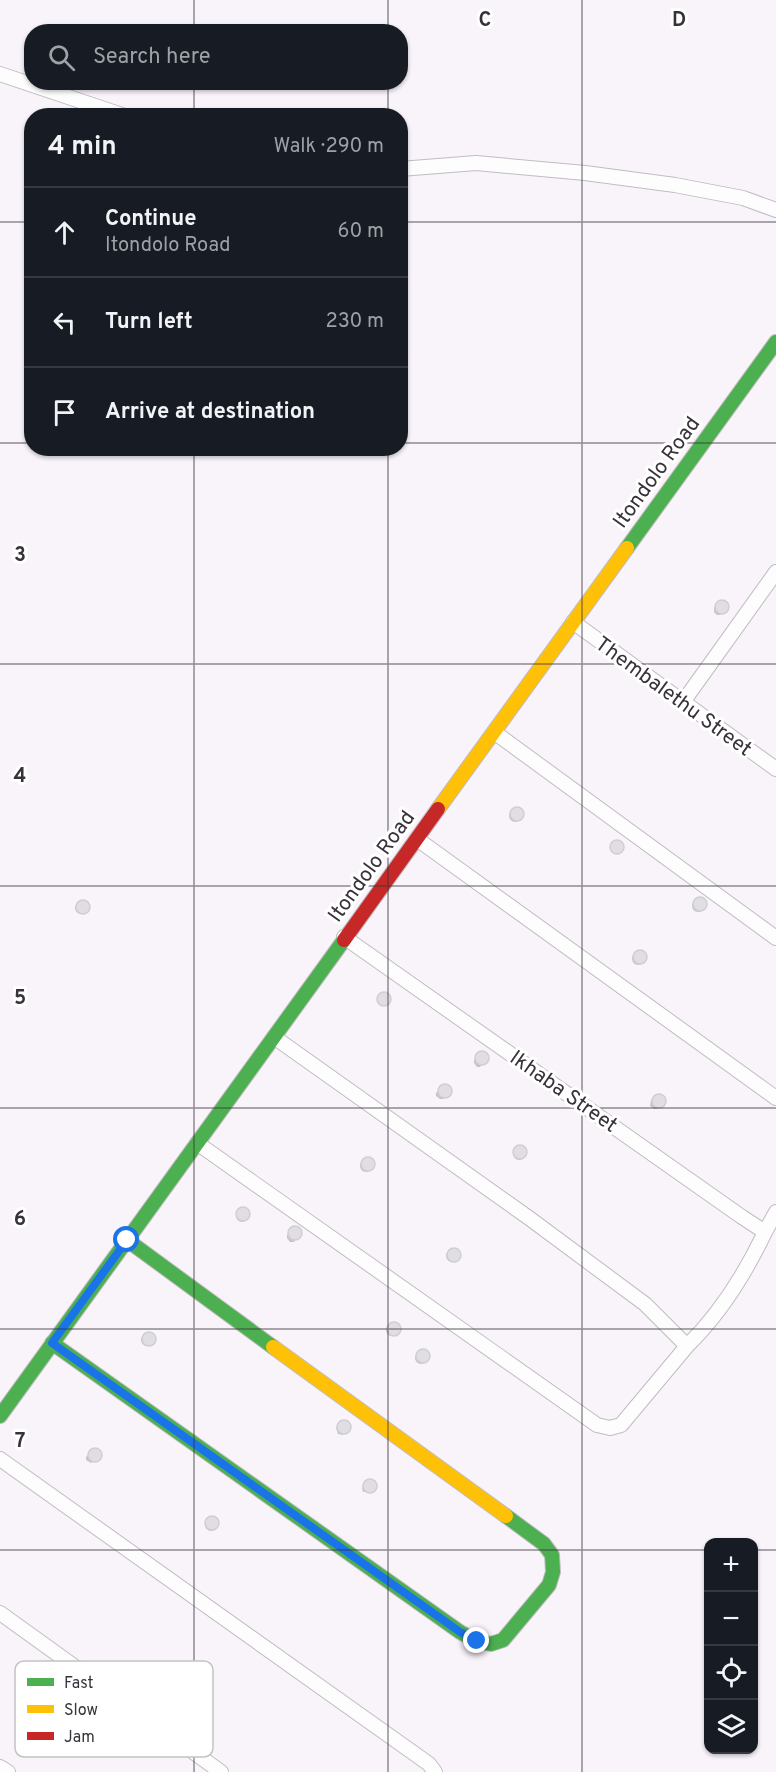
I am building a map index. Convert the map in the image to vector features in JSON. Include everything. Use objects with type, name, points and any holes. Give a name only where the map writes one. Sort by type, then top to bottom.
[{"type":"street","points":[[0,74],[24,82]]},
{"type":"street","points":[[48,90],[101,108]]},
{"type":"street","points":[[408,168],[476,163],[585,173],[675,184],[743,198],[776,210]]},
{"type":"street","name":"Itondolo Road","points":[[0,1416],[776,342]]},
{"type":"street","points":[[683,702],[776,572]]},
{"type":"street","name":"Thembalethu Street","points":[[573,622],[776,769]]},
{"type":"street","points":[[494,732],[776,938]]},
{"type":"street","points":[[417,839],[776,1098]]},
{"type":"street","name":"Ikhaba Street","points":[[344,937],[765,1232]]},
{"type":"street","points":[[274,1037],[529,1218],[645,1304],[687,1346]]},
{"type":"street","points":[[197,1143],[597,1425],[610,1428],[621,1425],[729,1298],[744,1275],[776,1212]]},
{"type":"street","points":[[52,1343],[460,1632],[477,1641],[491,1644],[503,1640],[549,1585],[553,1572],[552,1555],[544,1544],[127,1240]]},
{"type":"street","points":[[0,1459],[429,1764],[435,1772]]},
{"type":"street","points":[[0,1613],[67,1661]]},
{"type":"street","points":[[200,1757],[221,1772]]},
{"type":"street","points":[[0,1767],[8,1772]]},
{"type":"building","points":[[722,600],[727,602],[729,607],[727,612],[722,614],[717,612],[715,607],[717,602]]},
{"type":"building","points":[[517,807],[522,809],[524,814],[522,819],[517,821],[512,819],[510,814],[512,809]]},
{"type":"building","points":[[617,840],[622,842],[624,847],[622,852],[617,854],[612,852],[610,847],[612,842]]},
{"type":"building","points":[[700,897],[705,899],[707,904],[705,909],[700,911],[695,909],[693,904],[695,899]]},
{"type":"building","points":[[83,900],[88,902],[90,907],[88,912],[83,914],[78,912],[76,907],[78,902]]},
{"type":"building","points":[[640,950],[645,952],[647,957],[645,962],[640,964],[635,962],[633,957],[635,952]]},
{"type":"building","points":[[384,992],[389,994],[391,999],[389,1004],[384,1006],[379,1004],[377,999],[379,994]]},
{"type":"building","points":[[482,1051],[487,1053],[489,1058],[487,1063],[482,1065],[477,1063],[475,1058],[477,1053]]},
{"type":"building","points":[[445,1084],[450,1086],[452,1091],[450,1096],[445,1098],[440,1096],[438,1091],[440,1086]]},
{"type":"building","points":[[659,1094],[664,1096],[666,1101],[664,1106],[659,1108],[654,1106],[652,1101],[654,1096]]},
{"type":"building","points":[[520,1145],[525,1147],[527,1152],[525,1157],[520,1159],[515,1157],[513,1152],[515,1147]]},
{"type":"building","points":[[368,1157],[373,1159],[375,1164],[373,1169],[368,1171],[363,1169],[361,1164],[363,1159]]},
{"type":"building","points":[[243,1207],[248,1209],[250,1214],[248,1219],[243,1221],[238,1219],[236,1214],[238,1209]]},
{"type":"building","points":[[295,1226],[300,1228],[302,1233],[300,1238],[295,1240],[290,1238],[288,1233],[290,1228]]},
{"type":"building","points":[[454,1248],[459,1250],[461,1255],[459,1260],[454,1262],[449,1260],[447,1255],[449,1250]]},
{"type":"building","points":[[394,1322],[399,1324],[401,1329],[399,1334],[394,1336],[389,1334],[387,1329],[389,1324]]},
{"type":"building","points":[[149,1332],[154,1334],[156,1339],[154,1344],[149,1346],[144,1344],[142,1339],[144,1334]]},
{"type":"building","points":[[423,1349],[428,1351],[430,1356],[428,1361],[423,1363],[418,1361],[416,1356],[418,1351]]},
{"type":"building","points":[[344,1420],[349,1422],[351,1427],[349,1432],[344,1434],[339,1432],[337,1427],[339,1422]]},
{"type":"building","points":[[95,1448],[100,1450],[102,1455],[100,1460],[95,1462],[90,1460],[88,1455],[90,1450]]},
{"type":"building","points":[[370,1479],[375,1481],[377,1486],[375,1491],[370,1493],[365,1491],[363,1486],[365,1481]]},
{"type":"building","points":[[212,1516],[217,1518],[219,1523],[217,1528],[212,1530],[207,1528],[205,1523],[207,1518]]},
{"type":"traffic: fast","points":[[627,548],[776,342]]},
{"type":"traffic: fast","points":[[0,1416],[344,940]]},
{"type":"traffic: fast","points":[[127,1240],[273,1347]]},
{"type":"traffic: fast","points":[[52,1343],[460,1632],[476,1641],[491,1644],[503,1640],[549,1585],[553,1572],[552,1555],[544,1544],[506,1516]]},
{"type":"traffic: slow","points":[[438,809],[627,548]]},
{"type":"traffic: slow","points":[[273,1347],[506,1516]]},
{"type":"traffic: jam","points":[[344,940],[438,809]]},
{"type":"route","points":[[127,1240],[52,1343],[460,1632],[477,1641]]}]
